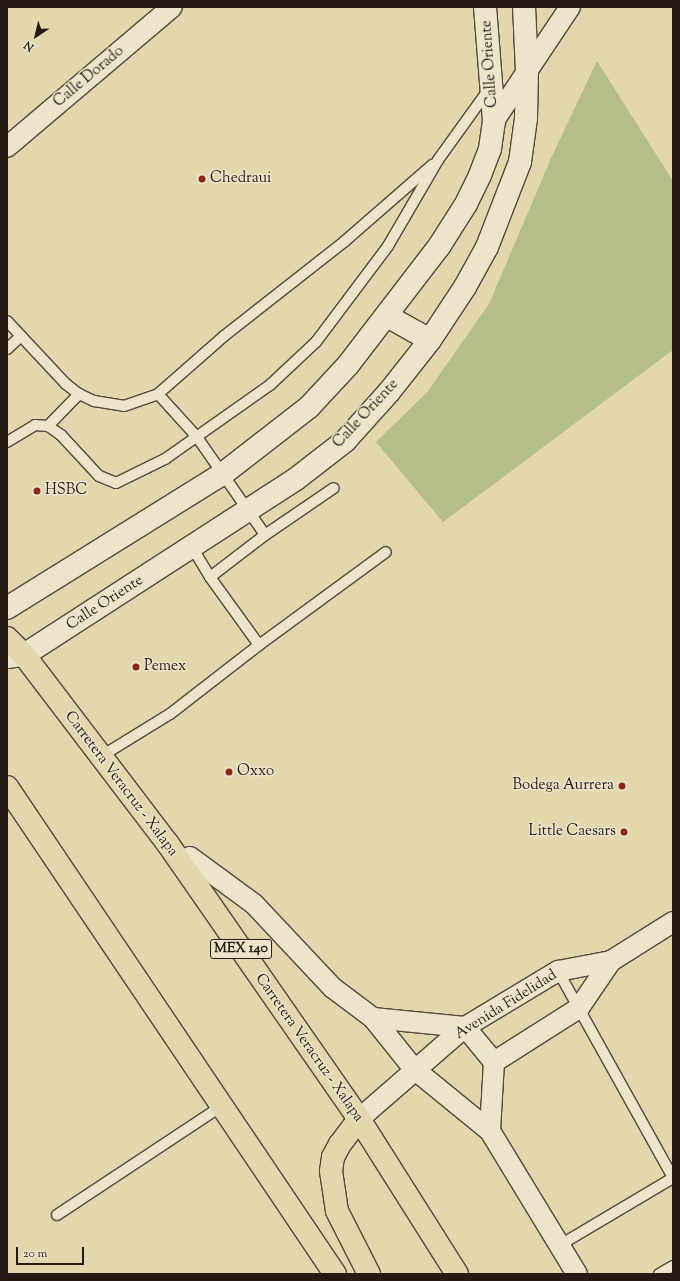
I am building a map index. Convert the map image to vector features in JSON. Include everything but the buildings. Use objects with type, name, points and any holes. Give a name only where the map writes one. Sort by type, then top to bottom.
[{"type":"main road","name":"Calle Oriente","points":[[7,608],[224,473],[309,407],[348,365],[431,257],[466,204],[490,149],[494,121],[485,7]]},
{"type":"main road","name":"Calle Oriente","points":[[15,656],[248,511],[345,441],[430,340],[465,287],[487,247],[520,162],[526,118],[527,72],[524,7]]},
{"type":"main road","points":[[386,316],[430,340]]},
{"type":"main road","name":"Carretera Veracruz - Xalapa","points":[[7,638],[15,656],[100,758],[168,844],[359,1119],[457,1274]]},
{"type":"main road","points":[[7,787],[223,1105],[335,1274]]},
{"type":"main road","points":[[359,1119],[340,1144],[333,1157],[331,1171],[337,1211],[369,1274]]},
{"type":"street","name":"Calle Dorado","points":[[7,147],[172,7]]},
{"type":"street","name":"Calle Oriente","points":[[494,121],[570,7]]},
{"type":"street","points":[[190,857],[254,904],[334,988],[373,1018],[414,1069],[490,1131],[577,1274]]},
{"type":"street","name":"Avenida Fidelidad","points":[[359,1119],[414,1069],[465,1027],[558,971],[611,961],[673,922]]},
{"type":"street","name":"Avenida Fidelidad","points":[[494,1062],[579,1008],[611,961]]},
{"type":"street","points":[[373,1018],[465,1027],[494,1062],[490,1131]]},
{"type":"lane","points":[[7,442],[35,425],[48,426],[61,435],[99,476],[116,483],[149,469],[270,385],[316,342],[388,246],[438,160],[492,84]]},
{"type":"lane","points":[[7,321],[78,394],[94,401],[124,406],[158,394],[224,336],[345,241],[438,160]]},
{"type":"lane","points":[[7,349],[21,336]]},
{"type":"lane","points":[[48,426],[78,394]]},
{"type":"lane","points":[[158,394],[197,437],[224,473],[265,535]]},
{"type":"lane","points":[[210,577],[265,535],[334,488]]},
{"type":"lane","points":[[192,547],[210,577],[259,645]]},
{"type":"lane","points":[[100,758],[170,714],[259,645],[386,552]]},
{"type":"lane","points":[[558,971],[673,1178],[560,1245]]},
{"type":"lane","points":[[57,1215],[223,1105]]},
{"type":"lane","points":[[659,1274],[673,1266]]},
{"type":"green space","points":[[597,61],[673,181],[673,350],[443,522],[376,442],[428,391],[489,304],[552,156]]},
{"type":"place","name":"Chedraui","points":[[202,179]]},
{"type":"place","name":"HSBC","points":[[37,491]]},
{"type":"place","name":"Pemex","points":[[136,667]]},
{"type":"place","name":"Oxxo","points":[[229,772]]},
{"type":"place","name":"Bodega Aurrera","points":[[622,786]]},
{"type":"place","name":"Little Caesars","points":[[624,832]]}]
